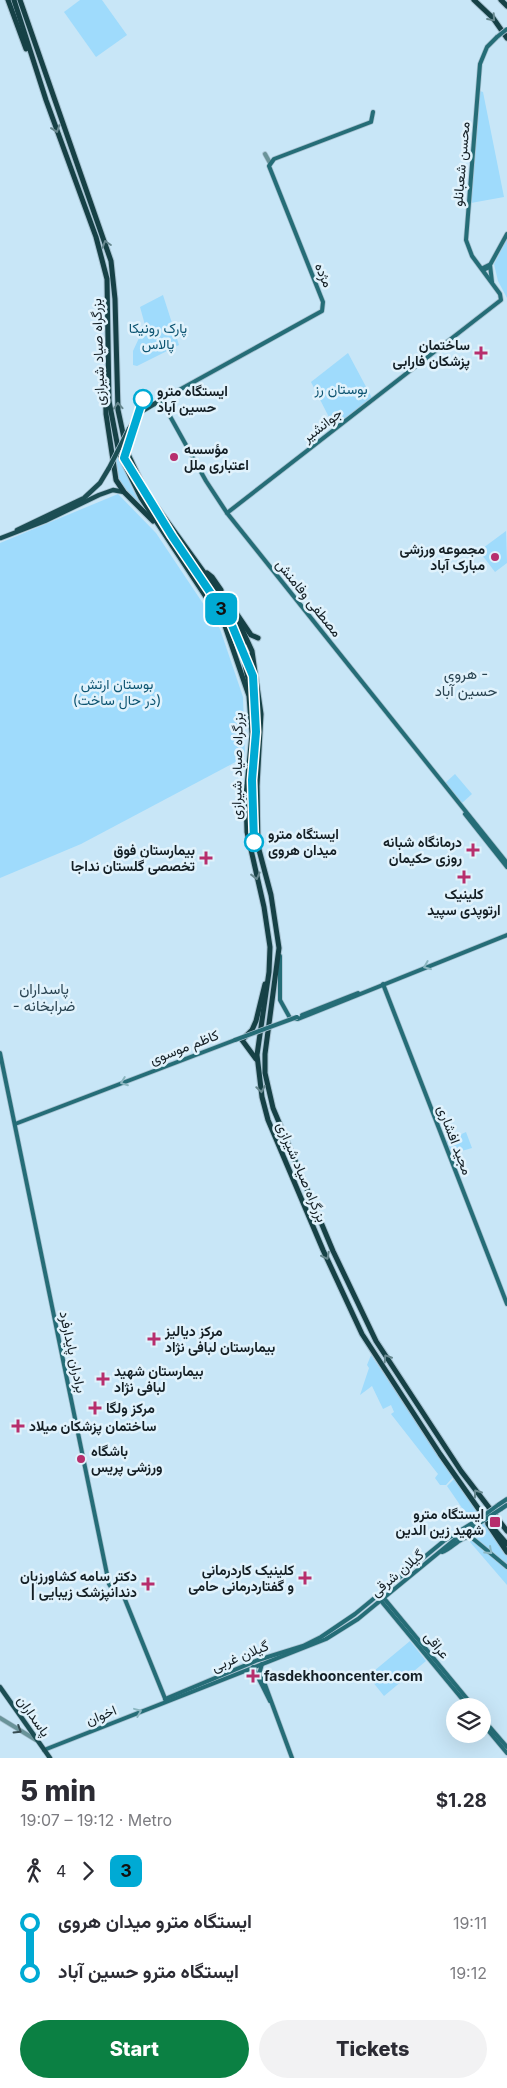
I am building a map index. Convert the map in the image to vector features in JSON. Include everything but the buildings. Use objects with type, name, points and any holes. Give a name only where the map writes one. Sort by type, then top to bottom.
[{"type":"highway","points":[[8,0],[46,100]]},
{"type":"highway","name":"بزرگراه صیاد شیرازی","points":[[14,0],[46,100],[103,260],[108,300],[109,401],[118,453],[134,487],[225,626],[249,696],[252,734],[246,796],[247,832],[268,926],[270,946],[269,972],[258,1038],[257,1062],[264,1107],[268,1120],[322,1250],[362,1334],[482,1521],[507,1544]]},
{"type":"highway","name":"بزرگراه صیاد شیرازی","points":[[20,0],[111,260],[115,299],[118,410],[124,442],[146,492],[241,627],[252,650],[261,714],[257,786],[258,846],[271,895],[279,948],[264,1059],[268,1090],[276,1116],[333,1251],[376,1341],[461,1471],[507,1531]]},
{"type":"highway","points":[[474,0],[492,18],[507,38]]},
{"type":"highway","points":[[501,0],[507,6]]},
{"type":"highway","points":[[108,354],[104,380],[106,414],[116,480],[124,492],[161,528]]},
{"type":"highway","points":[[202,570],[212,577],[251,635],[258,638]]},
{"type":"highway","points":[[225,626],[233,634],[239,647],[243,648],[244,643],[232,614]]},
{"type":"highway","points":[[249,696],[249,683],[242,659],[245,654],[249,657],[257,685]]},
{"type":"highway","points":[[257,1062],[250,1049],[242,1040],[252,1030],[256,1021],[269,972]]},
{"type":"highway","points":[[482,1521],[507,1552]]},
{"type":"main road","name":"محسن شعبانلو","points":[[501,300],[500,294],[492,282],[469,252],[466,240],[480,64],[487,47],[507,30]]},
{"type":"main road","points":[[270,163],[274,159],[371,122],[373,112]]},
{"type":"main road","name":"مژده","points":[[1,538],[84,498],[100,483],[139,413],[268,343],[323,310],[323,302],[281,199],[270,169],[270,163]]},
{"type":"main road","points":[[483,270],[485,271],[490,265],[507,234]]},
{"type":"main road","points":[[490,265],[492,282]]},
{"type":"main road","name":"جوانشیر","points":[[227,513],[501,300]]},
{"type":"main road","name":"مصطفی وفامنش","points":[[161,400],[206,481],[227,513],[456,800],[507,867]]},
{"type":"main road","points":[[1,538],[36,525],[113,490],[124,492]]},
{"type":"main road","name":"مصطفی وفامنش","points":[[485,839],[507,863]]},
{"type":"main road","name":"کاظم موسوی","points":[[15,1124],[297,1018],[353,994],[507,935]]},
{"type":"main road","points":[[279,948],[280,1000],[290,1018],[297,1018]]},
{"type":"main road","name":"مجید افشاری","points":[[382,984],[507,1304]]},
{"type":"main road","name":"برادران پایدارفرد","points":[[0,1053],[108,1584],[114,1592],[118,1592],[124,1597],[165,1700]]},
{"type":"main road","points":[[482,1521],[507,1499]]},
{"type":"main road","points":[[499,1507],[507,1505]]},
{"type":"main road","name":"گیلان شرقی","points":[[324,1638],[382,1600],[466,1531],[482,1521]]},
{"type":"main road","name":"گیلان شرقی","points":[[324,1638],[459,1530],[482,1521]]},
{"type":"main road","points":[[440,1552],[447,1550],[466,1537],[471,1537],[507,1566]]},
{"type":"main road","points":[[412,1568],[416,1572]]},
{"type":"main road","points":[[385,1589],[389,1594]]},
{"type":"main road","points":[[378,1595],[382,1600]]},
{"type":"main road","name":"عراقی","points":[[382,1600],[391,1614],[461,1698]]},
{"type":"main road","name":"عراقی","points":[[382,1600],[466,1698]]},
{"type":"main road","name":"گیلان غربی","points":[[165,1700],[324,1638]]},
{"type":"main road","points":[[260,1663],[260,1671],[292,1758]]},
{"type":"main road","points":[[252,1665],[273,1707]]},
{"type":"main road","name":"پاسداران","points":[[0,1687],[50,1758]]},
{"type":"main road","name":"اخوان","points":[[44,1750],[165,1700]]},
{"type":"main road","points":[[491,1728],[507,1747]]},
{"type":"main road","points":[[491,1734],[507,1753]]},
{"type":"street","points":[[265,154],[270,163]]},
{"type":"street","points":[[0,1718],[38,1741]]},
{"type":"green space","points":[[80,0],[102,0],[127,35],[96,57],[64,12]]},
{"type":"green space","points":[[480,91],[483,92],[504,197],[471,203]]},
{"type":"green space","points":[[507,239],[507,298],[498,281],[494,264]]},
{"type":"green space","name":"پارک رونیکا پالاس","points":[[163,295],[179,345],[137,366],[133,365],[133,351],[145,325],[140,307]]},
{"type":"green space","name":"بوستان رز","points":[[348,353],[372,398],[334,427],[311,382]]},
{"type":"green space","points":[[117,455],[134,492],[149,515],[119,482],[118,471],[114,462]]},
{"type":"green space","name":"بوستان ارتش (در حال ساخت)","points":[[118,494],[156,533],[220,629],[243,697],[245,757],[81,844],[0,878],[0,543]]},
{"type":"green space","name":"مجموعه ورزشی مبارک آباد","points":[[506,531],[507,563],[495,572],[479,551]]},
{"type":"green space","points":[[455,774],[472,794],[462,803],[445,783]]},
{"type":"green space","points":[[466,1132],[472,1148],[451,1154],[446,1141]]},
{"type":"green space","points":[[371,1355],[453,1477],[446,1485],[440,1485],[435,1478],[438,1474],[391,1414],[394,1412],[391,1405],[383,1409],[372,1386],[360,1395],[369,1368],[367,1365]]},
{"type":"green space","points":[[454,1479],[480,1515],[471,1521],[447,1486]]},
{"type":"green space","points":[[483,1522],[507,1554],[507,1565],[472,1536],[467,1535],[450,1545]]},
{"type":"green space","points":[[472,1538],[507,1570],[507,1585],[470,1542]]},
{"type":"green space","points":[[410,1641],[426,1661],[384,1696],[368,1676]]},
{"type":"metro line","name":"3","points":[[143,399],[124,458],[172,536],[231,623],[253,676],[256,732],[252,780],[254,842]]},
{"type":"place","name":"ساختمان پزشکان فارابی","points":[[481,353]]},
{"type":"place","name":"ایستگاه مترو حسین آباد","points":[[143,399]]},
{"type":"place","name":"مؤسسه اعتباری ملل","points":[[174,457]]},
{"type":"place","name":"مجموعه ورزشی مبارک آباد","points":[[495,557]]},
{"type":"place","name":"ایستگاه مترو میدان هروی","points":[[254,842]]},
{"type":"place","name":"درمانگاه شبانه روزی حکیمان","points":[[473,850]]},
{"type":"place","name":"بیمارستان فوق تخصصی گلستان نداجا","points":[[206,858]]},
{"type":"place","name":"کلینیک ارتوپدی سپید","points":[[464,877]]},
{"type":"place","name":"مرکز دیالیز بیمارستان لبافی نژاد","points":[[154,1339]]},
{"type":"place","name":"بیمارستان شهید لبافی نژاد","points":[[103,1379]]},
{"type":"place","name":"مرکز ولگا","points":[[95,1408]]},
{"type":"place","name":"ساختمان پزشکان میلاد","points":[[18,1426]]},
{"type":"place","name":"باشگاه ورزشی پریس","points":[[81,1459]]},
{"type":"place","name":"ایستگاه مترو شهید زین الدین","points":[[495,1522]]},
{"type":"place","name":"کلینیک کاردرمانی و گفتاردرمانی حامی","points":[[305,1578]]},
{"type":"place","name":"دکتر سامه کشاورزیان | دندانپزشک زیبایی","points":[[148,1584]]},
{"type":"place","name":"fasdekhooncenter.com","points":[[253,1676]]},
{"type":"district","name":"هروی - حسین آباد","points":[[466,682]]},
{"type":"district","name":"پاسداران - ضرابخانه","points":[[44,998]]}]
